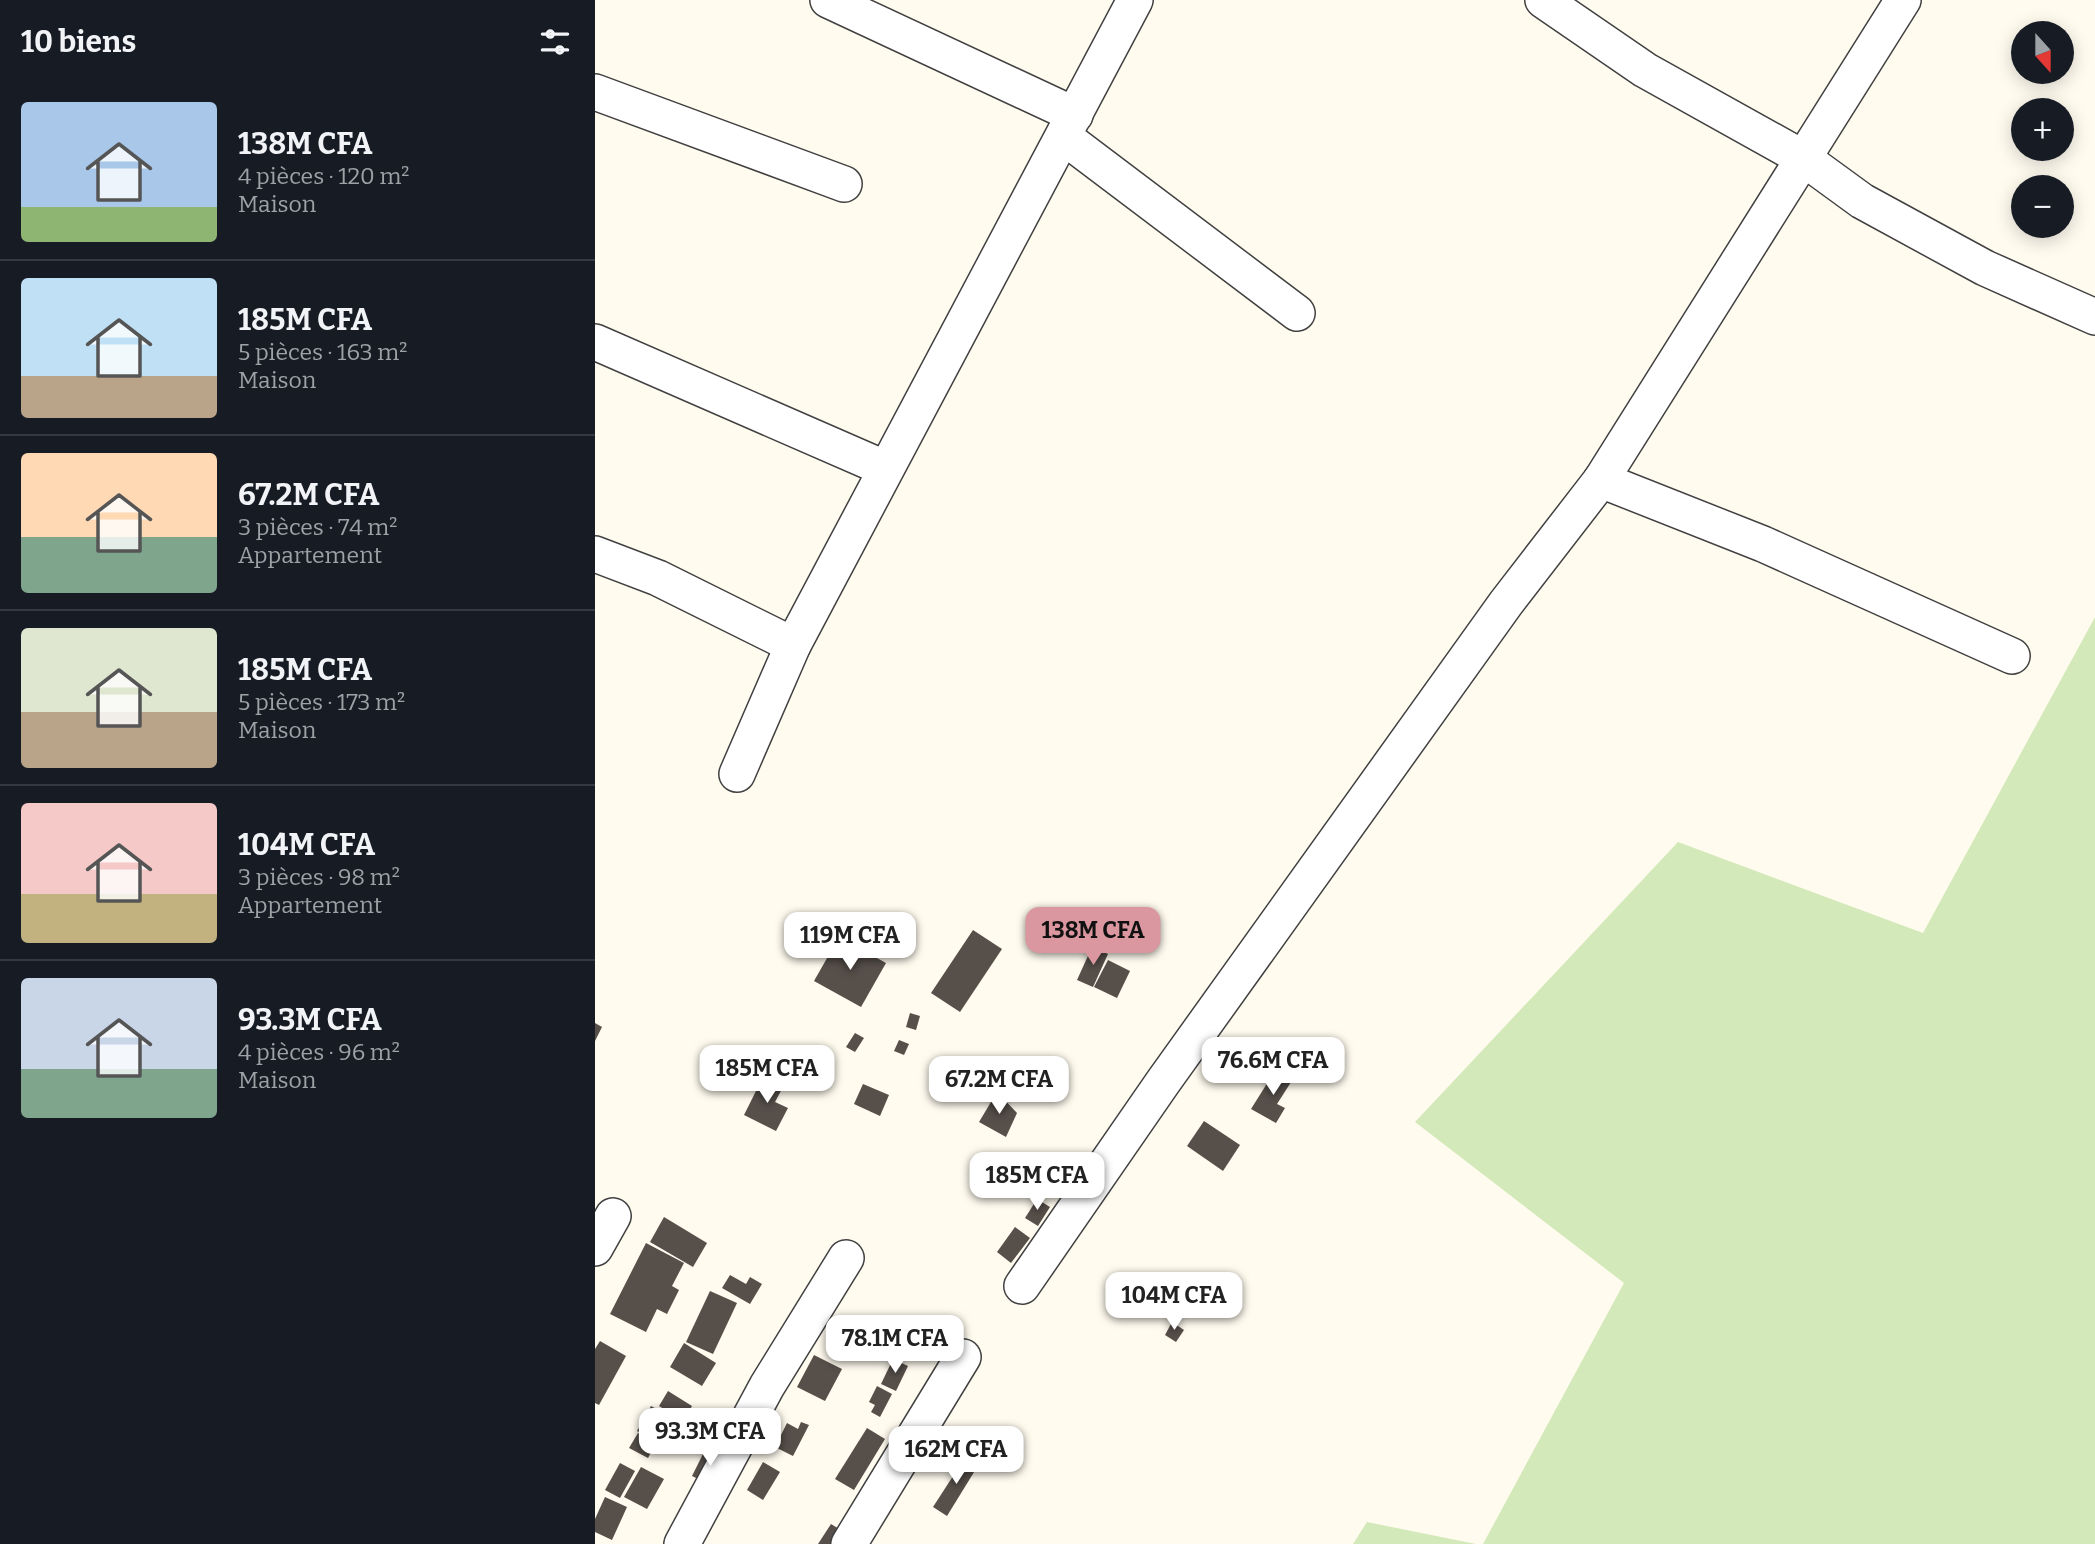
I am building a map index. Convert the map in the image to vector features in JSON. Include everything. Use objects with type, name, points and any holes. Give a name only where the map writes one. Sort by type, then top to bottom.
[{"type":"street","points":[[828,0],[1070,126],[1297,313]]},
{"type":"street","points":[[737,774],[793,645],[884,468],[1070,126],[1135,0]]},
{"type":"street","points":[[1543,0],[1645,70],[1803,158],[1873,208],[1985,268],[2095,317]]},
{"type":"street","points":[[1022,1286],[1163,1082],[1506,603],[1601,480],[1903,0]]},
{"type":"street","points":[[595,92],[844,184]]},
{"type":"street","points":[[595,342],[884,468]]},
{"type":"street","points":[[1601,480],[1763,544],[2012,656]]},
{"type":"street","points":[[595,554],[657,578],[793,645]]},
{"type":"street","points":[[595,1248],[613,1216]]},
{"type":"street","points":[[682,1544],[767,1386],[846,1258]]},
{"type":"street","points":[[849,1544],[963,1357]]},
{"type":"green space","points":[[2095,617],[2095,1544],[1483,1544],[1624,1283],[1415,1122],[1678,842],[1923,933]]},
{"type":"green space","points":[[1367,1522],[1476,1544],[1353,1544]]},
{"type":"building","points":[[973,930],[1002,949],[960,1012],[931,993]]},
{"type":"building","points":[[839,937],[886,963],[861,1007],[814,981]]},
{"type":"building","points":[[1092,947],[1108,954],[1093,987],[1077,980]]},
{"type":"building","points":[[1108,960],[1130,971],[1117,998],[1094,987]]},
{"type":"building","points":[[910,1013],[920,1016],[916,1030],[906,1027]]},
{"type":"building","points":[[595,1023],[602,1027],[595,1041]]},
{"type":"building","points":[[855,1033],[864,1038],[855,1052],[846,1047]]},
{"type":"building","points":[[899,1040],[909,1044],[904,1055],[894,1051]]},
{"type":"building","points":[[1276,1069],[1293,1079],[1277,1104],[1285,1108],[1276,1123],[1251,1109]]},
{"type":"building","points":[[763,1077],[783,1087],[775,1102],[788,1108],[776,1131],[744,1115]]},
{"type":"building","points":[[863,1084],[889,1095],[880,1116],[854,1104]]},
{"type":"building","points":[[997,1092],[1017,1113],[1006,1137],[979,1122]]},
{"type":"building","points":[[1204,1121],[1240,1145],[1223,1171],[1187,1146]]},
{"type":"building","points":[[1037,1199],[1050,1207],[1038,1226],[1025,1218]]},
{"type":"building","points":[[664,1217],[707,1243],[693,1267],[650,1242]]},
{"type":"building","points":[[1015,1227],[1030,1238],[1011,1263],[997,1252]]},
{"type":"building","points":[[646,1243],[684,1263],[672,1286],[679,1290],[667,1314],[657,1309],[646,1332],[610,1314]]},
{"type":"building","points":[[730,1275],[746,1284],[750,1277],[762,1284],[750,1304],[722,1288]]},
{"type":"building","points":[[710,1291],[737,1303],[713,1354],[686,1342]]},
{"type":"building","points":[[1172,1322],[1184,1330],[1176,1342],[1165,1335]]},
{"type":"building","points":[[600,1341],[626,1356],[599,1405],[595,1403],[595,1349]]},
{"type":"building","points":[[684,1343],[716,1363],[702,1386],[670,1367]]},
{"type":"building","points":[[814,1355],[842,1369],[825,1401],[797,1387]]},
{"type":"building","points":[[893,1359],[908,1366],[896,1391],[881,1384]]},
{"type":"building","points":[[877,1386],[892,1394],[880,1417],[871,1412],[875,1405],[869,1402]]},
{"type":"building","points":[[668,1391],[692,1406],[683,1421],[659,1406]]},
{"type":"building","points":[[651,1406],[678,1421],[665,1446],[637,1431]]},
{"type":"building","points":[[801,1422],[809,1425],[793,1456],[775,1447],[787,1423],[798,1429]]},
{"type":"building","points":[[867,1428],[885,1439],[854,1490],[835,1479]]},
{"type":"building","points":[[638,1433],[656,1443],[648,1458],[629,1448]]},
{"type":"building","points":[[707,1446],[724,1455],[719,1489],[692,1476]]},
{"type":"building","points":[[966,1456],[979,1464],[947,1516],[933,1507]]},
{"type":"building","points":[[763,1462],[780,1472],[763,1500],[747,1490]]},
{"type":"building","points":[[620,1463],[635,1471],[620,1498],[605,1490]]},
{"type":"building","points":[[641,1467],[664,1479],[647,1509],[624,1497]]},
{"type":"building","points":[[605,1497],[627,1507],[612,1540],[595,1532],[595,1519]]},
{"type":"building","points":[[831,1524],[849,1535],[844,1544],[818,1544]]}]
